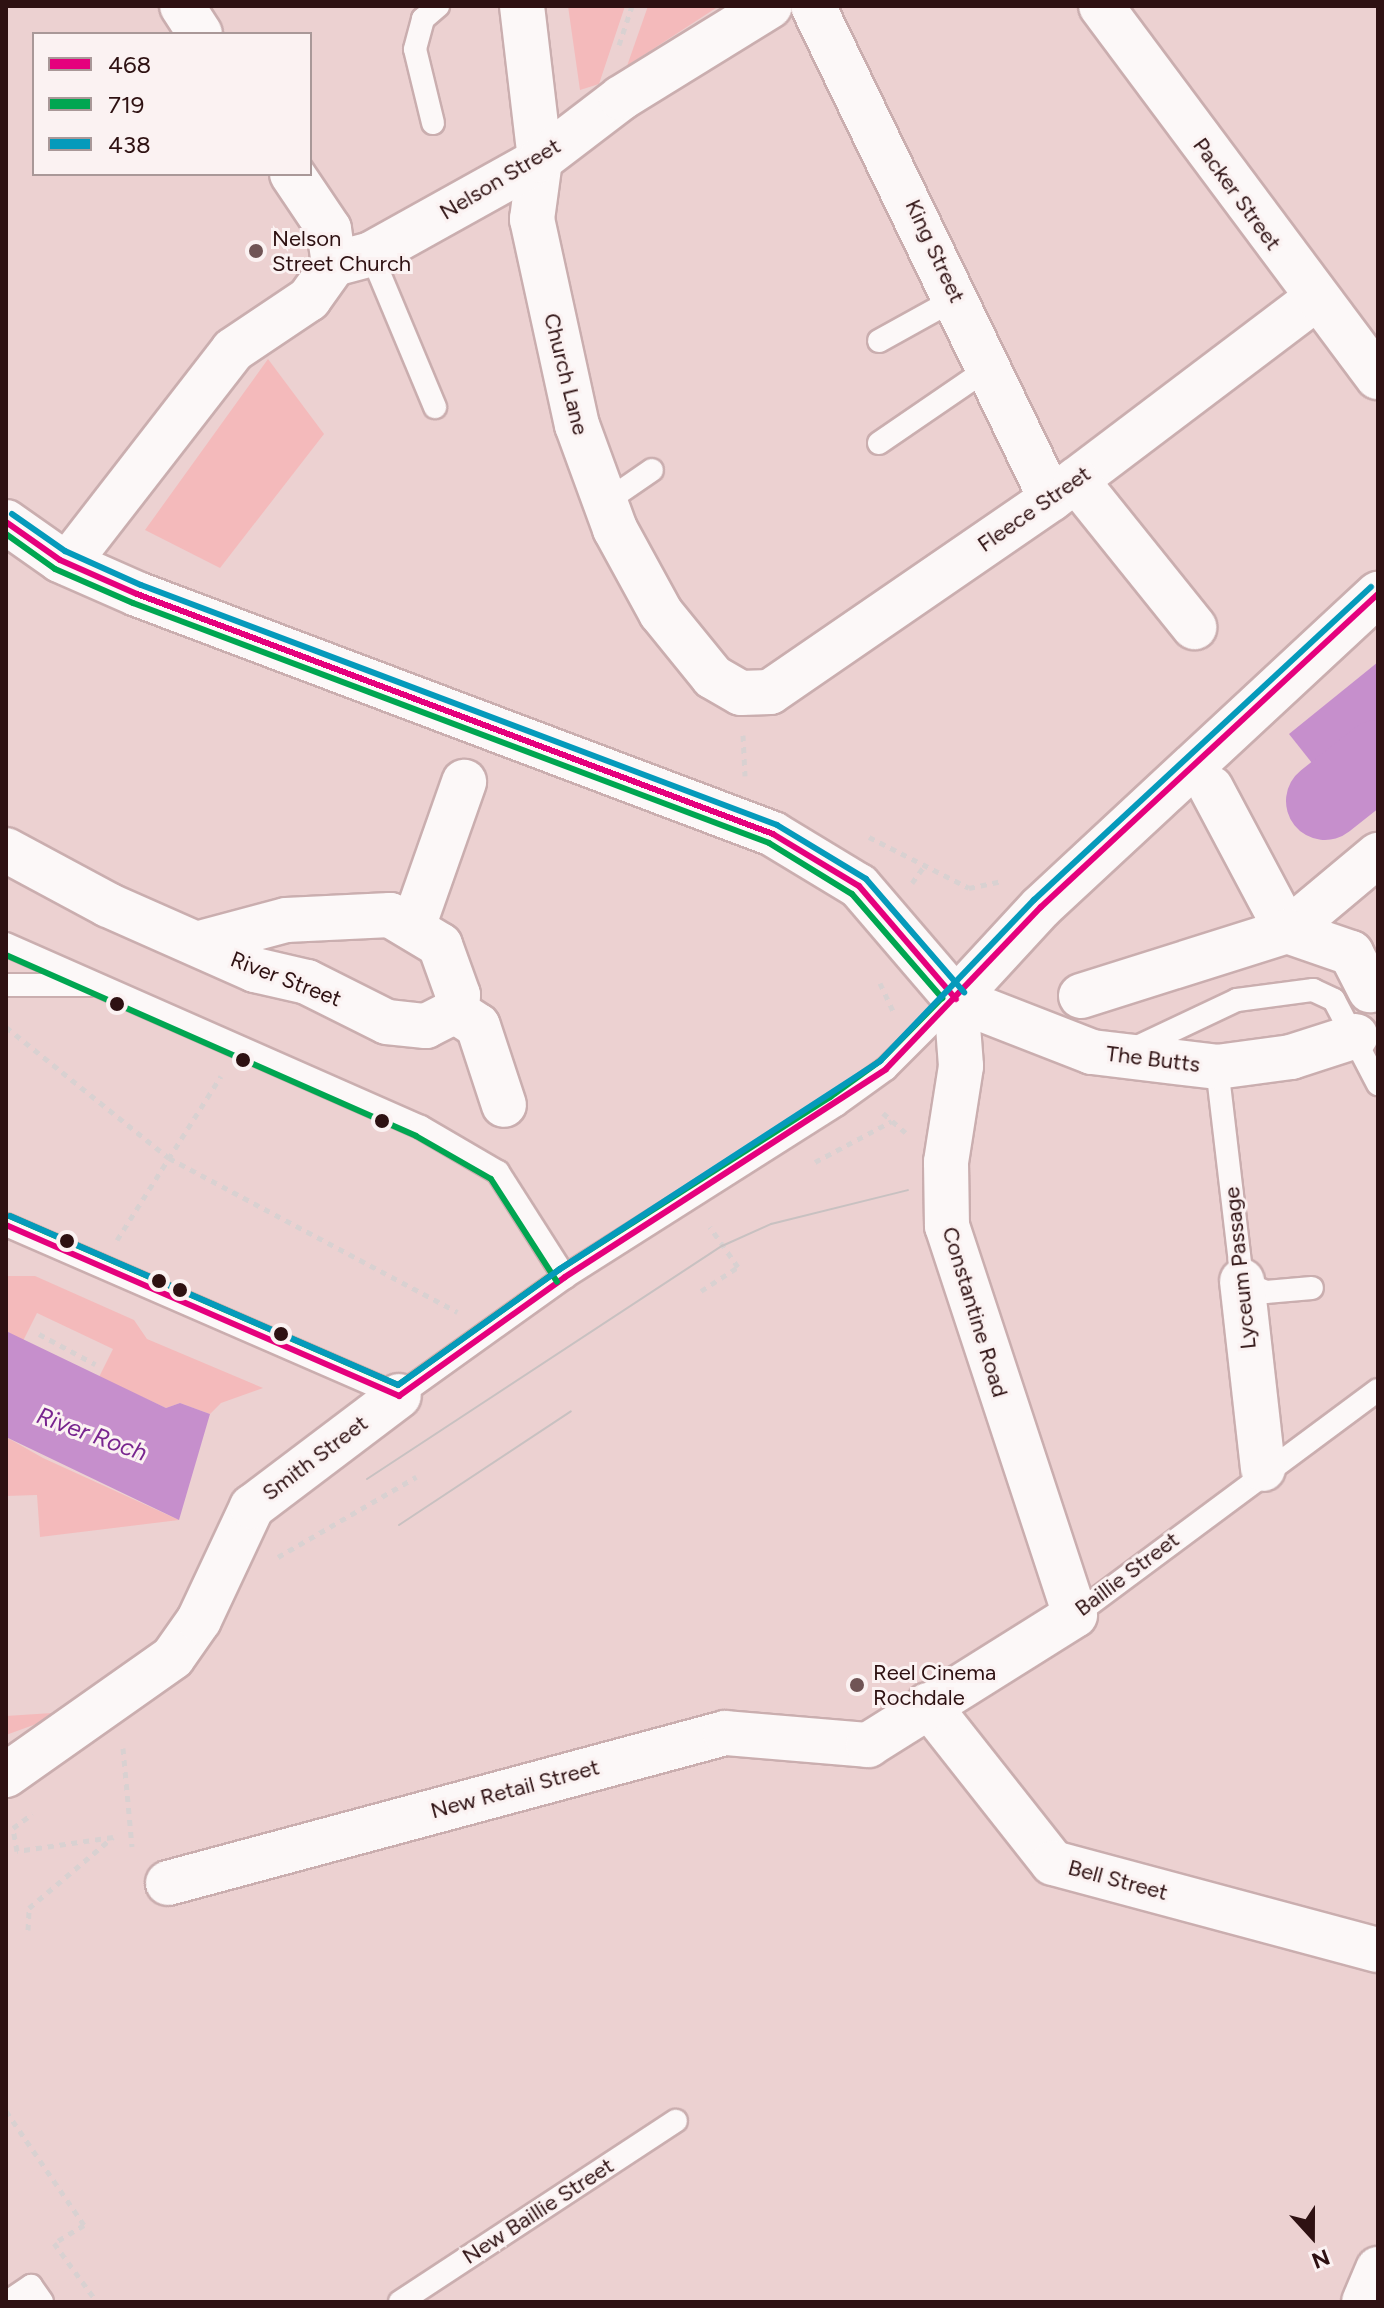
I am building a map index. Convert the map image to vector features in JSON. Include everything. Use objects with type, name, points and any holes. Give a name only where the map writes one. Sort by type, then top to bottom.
[{"type":"street","points":[[182,6],[199,32]]},
{"type":"street","name":"Church Lane","points":[[522,6],[540,160],[532,219],[577,425],[604,503],[661,613],[713,677],[741,693]]},
{"type":"street","name":"Nelson Street","points":[[68,563],[233,350],[309,299],[353,259],[540,160],[621,98],[770,6]]},
{"type":"street","name":"King Street","points":[[813,6],[990,367],[1063,489],[1194,627]]},
{"type":"street","name":"Packer Street","points":[[1101,6],[1314,300],[1378,377]]},
{"type":"street","points":[[293,176],[353,259]]},
{"type":"street","name":"Fleece Street","points":[[741,693],[770,692],[1063,489],[1314,300]]},
{"type":"street","points":[[6,522],[68,563],[390,693],[773,834],[859,886],[956,999],[1041,907],[1378,594]]},
{"type":"street","points":[[413,927],[464,782]]},
{"type":"street","points":[[1211,788],[1287,931],[1351,953],[1370,990]]},
{"type":"street","name":"River Street","points":[[6,850],[255,970],[307,982],[387,1022],[426,1026],[455,1011],[458,995],[440,945],[390,915],[346,914],[286,920],[200,943]]},
{"type":"street","points":[[1081,996],[1287,931],[1378,855]]},
{"type":"street","name":"The Butts","points":[[956,999],[1117,1057],[1217,1067],[1291,1057],[1356,1036]]},
{"type":"street","name":"Constantine Road","points":[[956,999],[961,1066],[948,1140],[947,1226],[962,1264],[1051,1561],[1075,1615]]},
{"type":"street","points":[[455,1011],[478,1026],[504,1105]]},
{"type":"street","name":"Lyceum Passage","points":[[1242,1281],[1263,1469]]},
{"type":"street","name":"Smith Street","points":[[6,1775],[173,1657],[221,1572],[252,1507],[399,1396]]},
{"type":"street","name":"Baillie Street","points":[[868,1745],[1075,1615]]},
{"type":"street","name":"Bell Street","points":[[928,1705],[1053,1863],[1378,1950]]},
{"type":"street","name":"New Retail Street","points":[[168,1883],[725,1733],[868,1745]]},
{"type":"street","points":[[1364,2302],[1378,2269]]},
{"type":"lane","points":[[433,123],[415,49],[423,19],[438,6]]},
{"type":"lane","points":[[353,259],[435,407]]},
{"type":"lane","points":[[879,341],[957,298]]},
{"type":"lane","points":[[879,443],[990,367]]},
{"type":"lane","points":[[604,503],[652,470]]},
{"type":"lane","points":[[6,944],[421,1127],[498,1172],[565,1277]]},
{"type":"lane","points":[[6,985],[95,985]]},
{"type":"lane","points":[[1117,1057],[1272,990],[1313,990],[1334,1000],[1356,1036],[1378,1084]]},
{"type":"lane","name":"Smith Street","points":[[399,1396],[565,1277],[886,1069],[956,999]]},
{"type":"lane","name":"Lyceum Passage","points":[[1217,1067],[1242,1281]]},
{"type":"lane","points":[[6,1225],[399,1396]]},
{"type":"lane","points":[[1242,1281],[1266,1292],[1312,1288]]},
{"type":"lane","name":"Baillie Street","points":[[1075,1615],[1263,1469],[1378,1390]]},
{"type":"lane","name":"New Baillie Street","points":[[400,2302],[676,2121]]},
{"type":"lane","points":[[7,2302],[31,2286],[42,2302]]},
{"type":"path","points":[[741,693],[744,776],[758,783]]},
{"type":"path","points":[[856,830],[969,888],[1009,880]]},
{"type":"path","points":[[913,882],[926,864]]},
{"type":"path","points":[[872,969],[892,1003],[887,1027]]},
{"type":"path","points":[[6,1027],[169,1158],[463,1314]]},
{"type":"path","points":[[872,1105],[915,1140],[948,1140]]},
{"type":"path","points":[[802,1169],[892,1121]]},
{"type":"path","points":[[701,1291],[738,1267],[710,1227]]},
{"type":"path","points":[[39,1334],[95,1364]]},
{"type":"path","points":[[221,1572],[258,1568],[416,1477]]},
{"type":"path","points":[[123,1748],[132,1847]]},
{"type":"path","points":[[28,1930],[29,1908],[113,1837],[17,1851],[13,1828],[37,1810]]},
{"type":"path","points":[[6,2111],[84,2225],[54,2243],[97,2302]]},
{"type":"shaded area","points":[[568,6],[625,6],[599,84],[580,90]]},
{"type":"shaded area","points":[[648,6],[719,6],[627,66]]},
{"type":"shaded area","points":[[268,359],[324,434],[220,568],[145,530]]},
{"type":"shaded area","points":[[6,1276],[35,1276],[134,1320],[147,1339],[263,1388],[221,1403],[210,1414],[180,1403],[166,1408],[99,1377],[113,1349],[37,1313],[23,1341],[6,1331]]},
{"type":"shaded area","points":[[6,1437],[43,1458],[179,1520],[40,1537],[37,1495],[6,1496]]},
{"type":"shaded area","points":[[52,1713],[39,1723],[6,1735],[6,1716]]},
{"type":"water","points":[[1378,662],[1378,804],[1358,821],[1289,734]]},
{"type":"water","points":[[6,1331],[166,1408],[180,1403],[210,1414],[179,1520],[6,1437]]},
{"type":"waterway","name":"River Roch","points":[[1325,801],[1378,759]]},
{"type":"tram line","points":[[367,1479],[722,1246],[771,1224],[908,1190]]},
{"type":"tram line","points":[[399,1525],[571,1411]]},
{"type":"transit line","name":"438","points":[[12,514],[65,551],[141,585],[777,825],[866,879],[964,992]]},
{"type":"transit line","name":"468","points":[[6,522],[60,560],[137,594],[773,834],[859,886],[956,999]]},
{"type":"transit line","name":"719","points":[[6,534],[55,569],[133,603],[769,843],[852,894],[942,998],[880,1061],[830,1097],[560,1269],[398,1385],[10,1216]]},
{"type":"transit line","name":"438","points":[[10,1216],[398,1385],[560,1269],[880,1061],[1034,900],[1371,587]]},
{"type":"transit line","name":"468","points":[[399,1396],[565,1277],[886,1069],[1041,907],[1378,594]]},
{"type":"transit line","name":"719","points":[[6,955],[416,1136],[491,1179],[557,1282]]},
{"type":"transit line","name":"468","points":[[6,1225],[399,1396]]},
{"type":"place","name":"Nelson Street Church","points":[[256,251]]},
{"type":"place","name":"Reel Cinema Rochdale","points":[[857,1685]]}]
